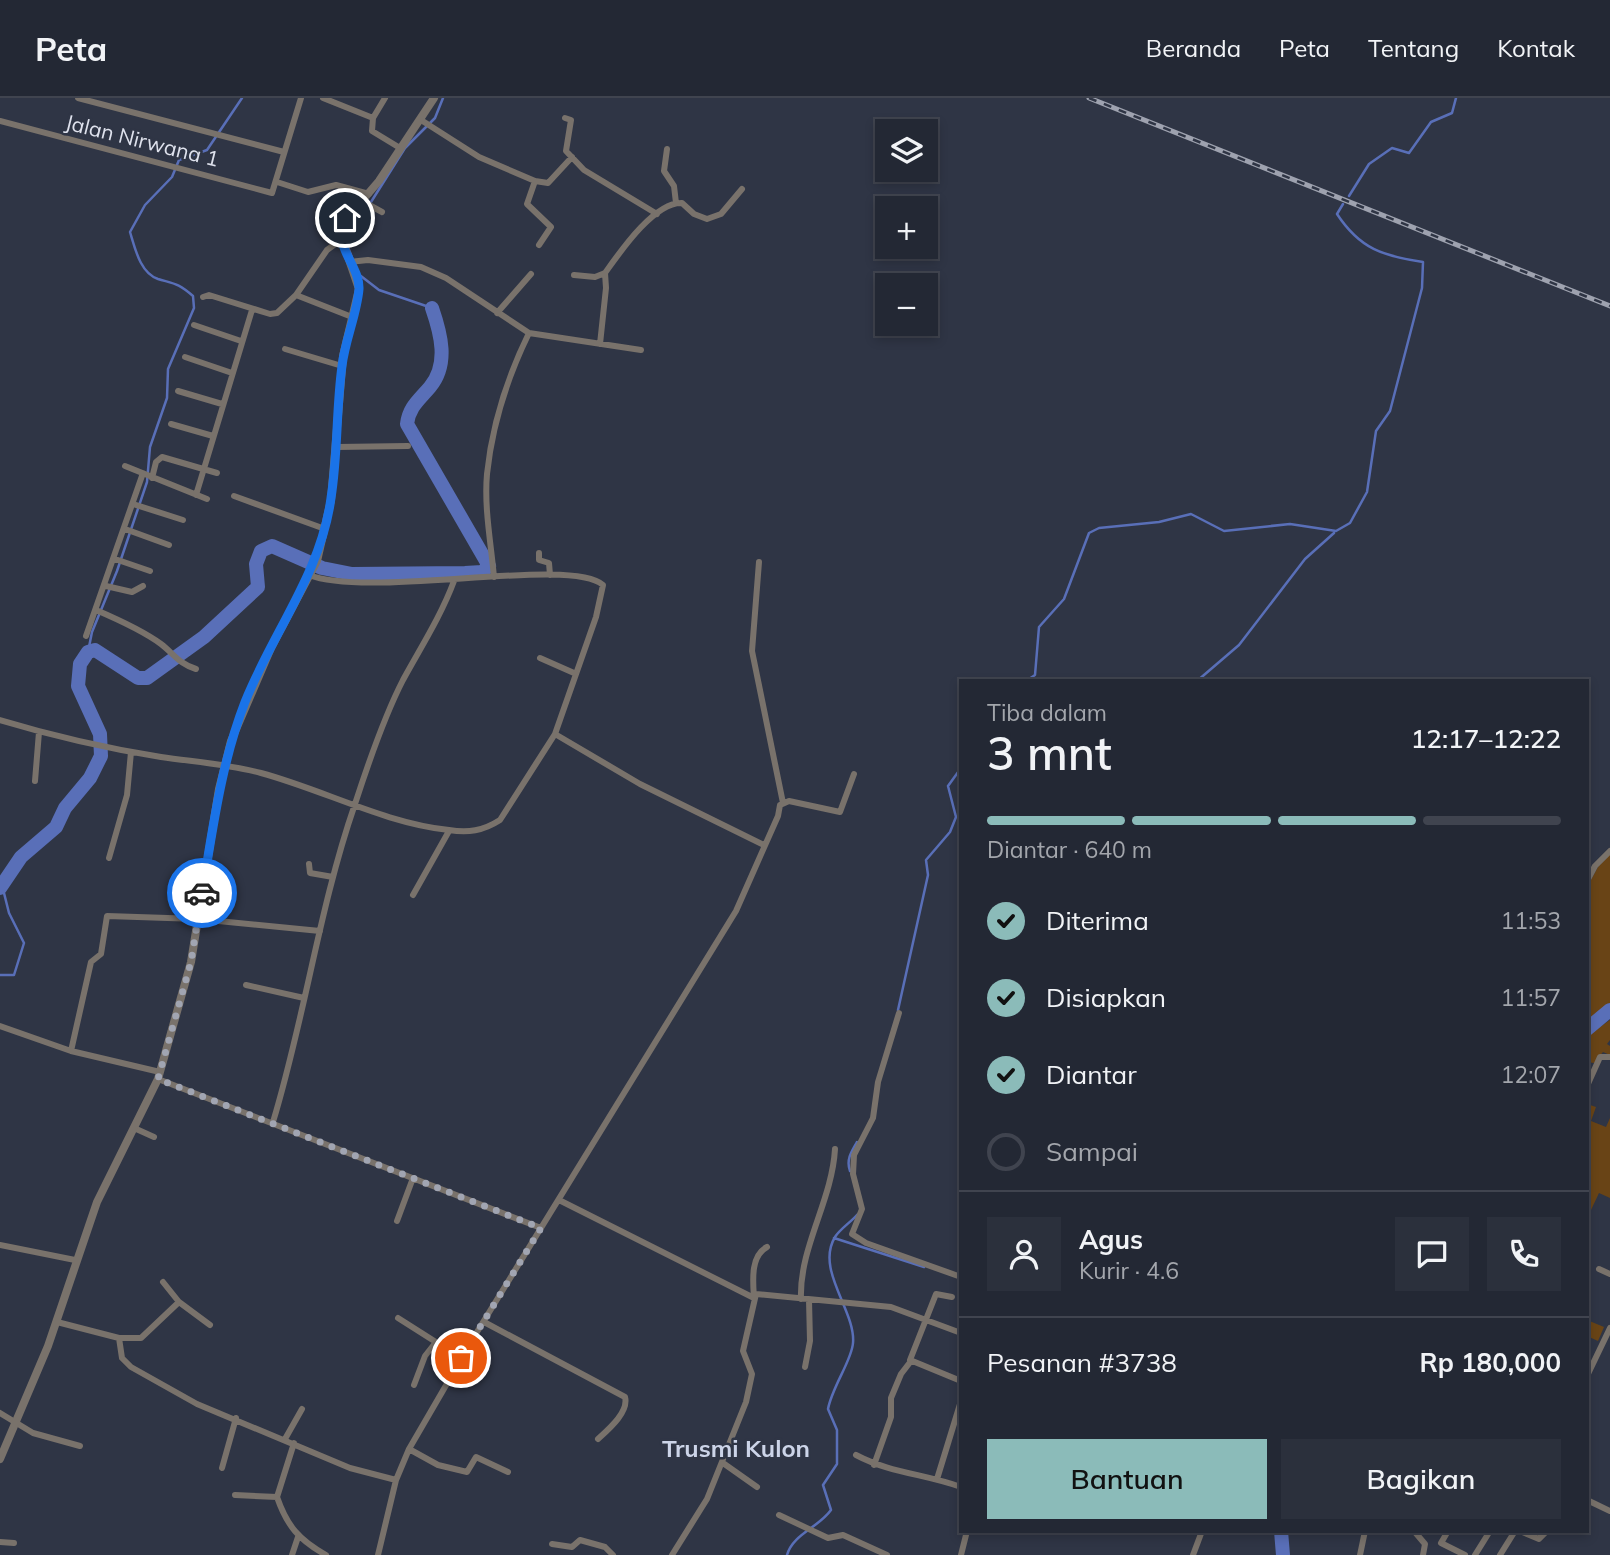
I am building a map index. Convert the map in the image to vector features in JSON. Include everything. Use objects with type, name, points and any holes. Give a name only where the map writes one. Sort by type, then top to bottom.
[{"type":"street","points":[[78,98],[284,152]]},
{"type":"street","points":[[301,98],[277,182],[308,192],[336,185],[382,212]]},
{"type":"street","points":[[323,98],[373,118]]},
{"type":"street","points":[[385,98],[373,118],[372,131],[375,136],[400,148]]},
{"type":"street","points":[[0,1459],[57,1322],[75,1260],[97,1202],[159,1076],[180,1010],[224,765],[246,700],[317,561],[325,529],[337,447],[342,366],[359,289],[342,239],[345,218],[367,201],[400,148],[426,124],[434,98]]},
{"type":"street","points":[[565,118],[571,120],[565,149],[584,170],[657,214]]},
{"type":"street","name":"Jalan Nirwana 1","points":[[0,121],[272,193],[277,182]]},
{"type":"street","points":[[426,124],[479,157],[535,181],[548,183],[572,157]]},
{"type":"street","points":[[667,149],[664,171],[674,186],[676,203]]},
{"type":"street","points":[[535,181],[527,204],[551,227],[539,245]]},
{"type":"street","points":[[574,275],[595,277],[605,273],[634,235],[657,214],[676,203],[688,206],[694,214],[707,219],[721,214],[742,189]]},
{"type":"street","points":[[203,297],[209,295],[252,310],[274,314],[296,295],[327,250],[342,239]]},
{"type":"street","points":[[352,262],[399,262],[421,267],[446,278],[529,333],[641,350]]},
{"type":"street","points":[[600,344],[605,273]]},
{"type":"street","points":[[497,313],[531,274]]},
{"type":"street","points":[[296,295],[352,317]]},
{"type":"street","points":[[196,495],[252,310]]},
{"type":"street","points":[[194,325],[242,341]]},
{"type":"street","points":[[494,577],[488,522],[487,475],[493,435],[529,333]]},
{"type":"street","points":[[285,349],[322,363],[342,366]]},
{"type":"street","points":[[185,357],[232,373]]},
{"type":"street","points":[[178,391],[222,404]]},
{"type":"street","points":[[171,425],[213,436]]},
{"type":"street","points":[[337,447],[408,446]]},
{"type":"street","points":[[86,636],[120,560],[147,476],[156,462],[162,457],[217,473]]},
{"type":"street","points":[[125,466],[207,499]]},
{"type":"street","points":[[234,496],[325,529]]},
{"type":"street","points":[[137,505],[183,520]]},
{"type":"street","points":[[128,530],[169,545]]},
{"type":"street","points":[[539,553],[540,560],[549,563],[550,575]]},
{"type":"street","points":[[120,560],[150,571]]},
{"type":"street","points":[[378,1555],[396,1480],[409,1450],[461,1358],[736,911],[783,803],[752,651],[759,562]]},
{"type":"street","points":[[0,720],[95,745],[224,765],[284,780],[413,825],[471,832],[488,828],[500,820],[555,734],[574,673],[596,617],[603,585],[594,580],[550,575],[454,581],[330,582],[309,574]]},
{"type":"street","points":[[273,1122],[291,1060],[333,877],[354,805],[404,680],[428,639],[454,581]]},
{"type":"street","points":[[109,586],[132,592],[144,586]]},
{"type":"street","points":[[99,612],[145,634],[180,663],[196,669]]},
{"type":"street","points":[[540,658],[574,673]]},
{"type":"street","points":[[35,781],[39,732]]},
{"type":"street","points":[[555,734],[640,784],[764,845]]},
{"type":"street","points":[[109,858],[127,795],[131,752]]},
{"type":"street","points":[[783,803],[789,801],[840,812],[853,774]]},
{"type":"street","points":[[413,895],[449,831]]},
{"type":"street","points":[[1589,877],[1595,866],[1610,851]]},
{"type":"street","points":[[309,864],[309,872],[333,877]]},
{"type":"street","points":[[272,925],[275,915]]},
{"type":"street","points":[[71,1051],[91,962],[101,954],[106,917],[198,919],[320,932]]},
{"type":"street","points":[[246,985],[304,999]]},
{"type":"street","points":[[899,1013],[878,1082],[873,1118],[854,1155],[854,1178],[862,1209],[852,1234],[888,1251],[959,1276]]},
{"type":"street","points":[[0,1026],[71,1051],[159,1076],[541,1228]]},
{"type":"street","points":[[1589,1081],[1600,1056],[1610,1057]]},
{"type":"street","points":[[134,1128],[154,1137]]},
{"type":"street","points":[[801,1299],[800,1275],[819,1219],[835,1149]]},
{"type":"street","points":[[397,1221],[413,1178]]},
{"type":"street","points":[[559,1200],[754,1298]]},
{"type":"street","points":[[0,1245],[75,1260]]},
{"type":"street","points":[[672,1555],[707,1499],[723,1463],[752,1374],[743,1353],[754,1298],[755,1261],[760,1251],[766,1247]]},
{"type":"street","points":[[1599,1269],[1610,1274]]},
{"type":"street","points":[[163,1282],[180,1302],[211,1325]]},
{"type":"street","points":[[754,1298],[761,1294],[891,1307],[959,1332]]},
{"type":"street","points":[[874,1465],[891,1417],[891,1398],[901,1374],[911,1362],[936,1294],[952,1297]]},
{"type":"street","points":[[805,1367],[810,1341],[809,1300]]},
{"type":"street","points":[[57,1322],[119,1338],[141,1338],[180,1302]]},
{"type":"street","points":[[398,1318],[461,1358]]},
{"type":"street","points":[[484,1322],[626,1398],[626,1404],[616,1422],[598,1439]]},
{"type":"street","points":[[1589,1372],[1610,1328]]},
{"type":"street","points":[[119,1338],[122,1358],[131,1367],[197,1404],[350,1468],[396,1480]]},
{"type":"street","points":[[414,1385],[425,1356],[436,1342]]},
{"type":"street","points":[[911,1362],[959,1380]]},
{"type":"street","points":[[937,1479],[959,1408]]},
{"type":"street","points":[[285,1439],[302,1409]]},
{"type":"street","points":[[0,1413],[33,1433],[80,1446]]},
{"type":"street","points":[[222,1468],[236,1419]]},
{"type":"street","points":[[294,1443],[277,1497],[289,1527],[298,1537],[326,1555]]},
{"type":"street","points":[[409,1450],[457,1472],[467,1472],[476,1457],[509,1472]]},
{"type":"street","points":[[856,1455],[874,1465],[898,1473],[937,1479],[959,1486]]},
{"type":"street","points":[[723,1463],[757,1487]]},
{"type":"street","points":[[235,1495],[277,1497]]},
{"type":"street","points":[[1589,1501],[1610,1511]]},
{"type":"street","points":[[779,1515],[812,1528],[828,1538],[843,1535],[887,1555]]},
{"type":"street","points":[[961,1555],[966,1533]]},
{"type":"street","points":[[1193,1555],[1201,1533]]},
{"type":"street","points":[[1362,1554],[1365,1533]]},
{"type":"street","points":[[1416,1533],[1425,1544],[1423,1555]]},
{"type":"street","points":[[1447,1533],[1441,1543],[1465,1555]]},
{"type":"street","points":[[1475,1555],[1489,1533]]},
{"type":"street","points":[[1500,1555],[1516,1533]]},
{"type":"street","points":[[1523,1533],[1539,1539],[1545,1533]]},
{"type":"street","points":[[292,1555],[298,1537]]},
{"type":"street","points":[[552,1544],[572,1547],[580,1540],[605,1547],[613,1555]]},
{"type":"street","points":[[0,1542],[15,1543]]},
{"type":"shaded area","points":[[1610,854],[1610,1005],[1589,1020],[1589,883],[1598,867]]},
{"type":"shaded area","points":[[1610,1020],[1610,1040],[1607,1044],[1610,1046],[1610,1055],[1603,1052],[1594,1063],[1589,1062],[1589,1035]]},
{"type":"shaded area","points":[[1589,1105],[1596,1107],[1591,1121],[1606,1127],[1610,1118],[1610,1198],[1599,1193],[1589,1211],[1589,1159]]},
{"type":"shaded area","points":[[1589,1321],[1604,1327],[1598,1341],[1589,1337]]},
{"type":"waterway","points":[[88,652],[92,632],[117,571],[147,482],[150,447],[167,398],[168,369],[194,308],[193,296],[188,292],[176,284],[152,276],[147,271],[139,259],[130,232],[145,205],[172,177],[179,160],[207,150],[242,98]]},
{"type":"waterway","points":[[345,230],[354,215],[371,202],[405,148],[435,118],[443,98]]},
{"type":"waterway","points":[[1349,196],[1369,164],[1392,148],[1409,153],[1431,122],[1452,113],[1456,98]]},
{"type":"waterway","points":[[1029,679],[1035,675],[1039,627],[1064,599],[1089,533],[1099,528],[1159,522],[1191,514],[1224,531],[1290,524],[1336,531],[1350,523],[1367,492],[1376,431],[1390,411],[1422,288],[1423,262],[1396,257],[1364,243],[1337,214],[1343,204]]},
{"type":"waterway","points":[[348,247],[353,260]]},
{"type":"waterway","points":[[357,273],[379,290],[432,308]]},
{"type":"waterway","points":[[0,888],[21,857],[56,827],[65,808],[90,778],[101,756],[100,734],[78,686],[80,664],[88,652],[95,650],[138,678],[147,678],[204,637],[258,587],[256,564],[261,551],[272,546],[322,568],[352,574],[465,573],[482,572],[489,566],[407,424],[412,408],[430,387],[440,369],[442,349],[432,308]]},
{"type":"waterway","points":[[1199,679],[1239,645],[1305,559],[1334,533]]},
{"type":"waterway","points":[[898,1010],[928,875],[926,860],[950,832],[956,817],[948,786],[959,771]]},
{"type":"waterway","points":[[0,975],[14,975],[24,943],[9,913],[2,885]]},
{"type":"waterway","points":[[1589,1027],[1610,1010]]},
{"type":"waterway","points":[[850,1171],[849,1160],[857,1142]]},
{"type":"waterway","points":[[787,1555],[800,1536],[831,1510],[823,1485],[837,1464],[837,1430],[828,1409],[853,1343],[849,1318],[833,1277],[830,1250],[837,1234],[858,1214]]},
{"type":"waterway","points":[[834,1238],[924,1267]]},
{"type":"waterway","points":[[1281,1533],[1283,1555]]},
{"type":"railway","points":[[1089,98],[1610,306]]},
{"type":"way so far","points":[[202,893],[180,1010],[158,1079],[541,1228],[461,1358]]},
{"type":"district","name":"Trusmi Kulon","points":[[736,1449]]},
{"type":"route","points":[[202,893],[219,789],[231,741],[262,665],[317,561],[325,529],[339,434],[343,356],[359,289],[342,239],[342,224],[345,218]]}]
